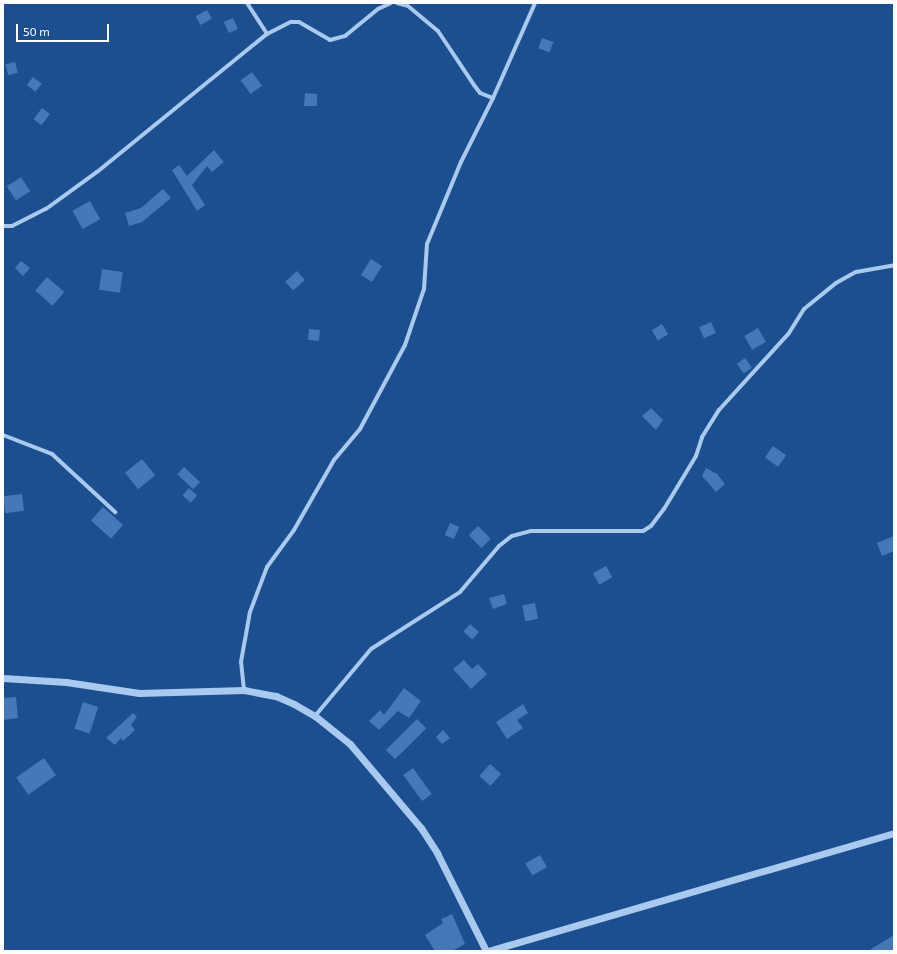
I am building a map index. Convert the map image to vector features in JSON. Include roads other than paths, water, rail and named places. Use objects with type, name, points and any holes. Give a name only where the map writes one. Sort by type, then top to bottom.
[{"type":"street","points":[[246,3],[267,34]]},
{"type":"street","points":[[3,226],[12,226],[46,209],[97,172],[267,34],[285,24],[299,22],[330,40],[341,38],[378,9],[391,3]]},
{"type":"street","points":[[396,3],[408,6],[438,31],[480,93],[493,98]]},
{"type":"street","points":[[244,690],[242,662],[250,612],[267,567],[294,530],[334,460],[360,429],[405,345],[424,289],[427,244],[461,162],[493,98],[535,3]]},
{"type":"street","points":[[315,716],[371,649],[460,592],[499,546],[512,536],[531,531],[643,531],[651,526],[664,509],[696,456],[702,437],[719,410],[789,333],[804,309],[836,283],[856,272],[894,265]]},
{"type":"street","points":[[3,435],[52,454],[115,512]]},
{"type":"street","points":[[3,678],[66,682],[140,693],[244,690],[276,696],[315,716],[350,744],[421,828],[437,854],[487,951],[894,833]]}]
